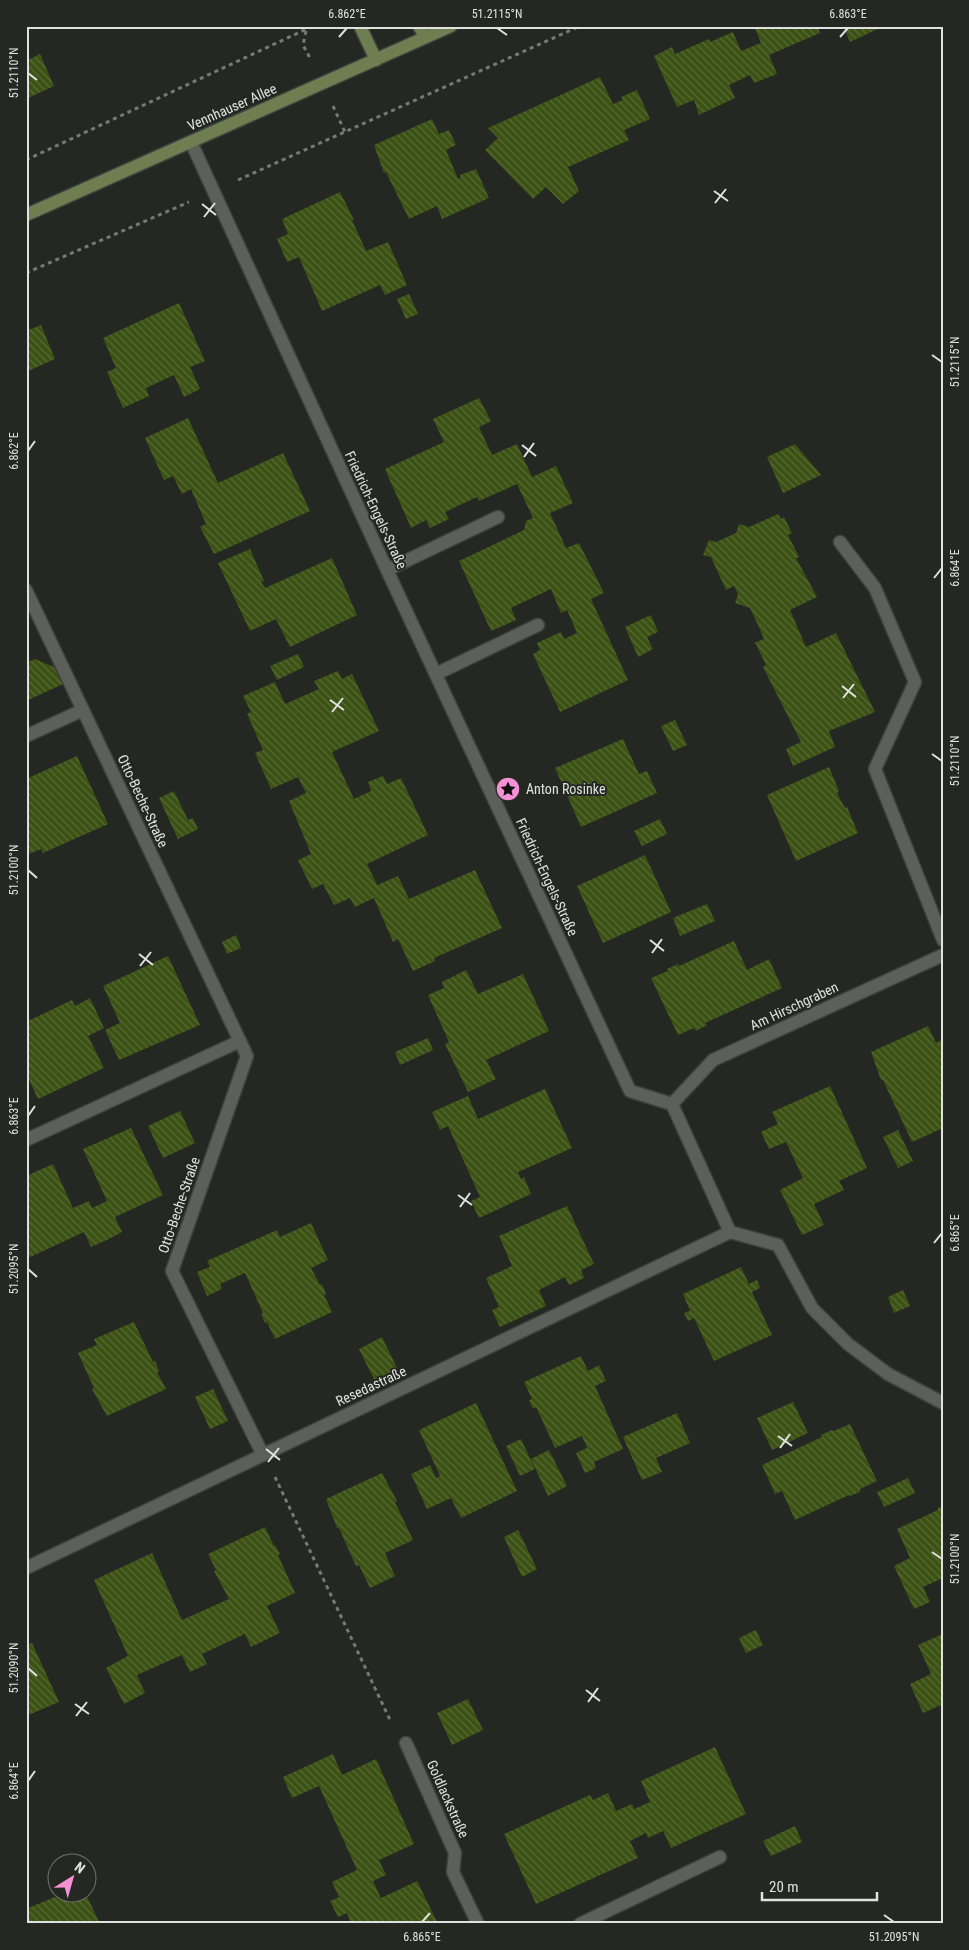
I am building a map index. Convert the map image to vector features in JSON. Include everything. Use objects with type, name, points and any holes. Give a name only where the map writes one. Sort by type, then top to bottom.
[{"type":"main road","points":[[360,26],[376,60]]},
{"type":"main road","name":"Vennhauser Allee","points":[[26,215],[376,60],[422,32],[450,26]]},
{"type":"street","name":"Friedrich-Engels-Straße","points":[[191,142],[387,570],[630,1091],[672,1104]]},
{"type":"street","points":[[387,570],[498,517]]},
{"type":"street","points":[[840,542],[875,588],[915,682],[875,769],[943,940]]},
{"type":"street","name":"Otto-Beche-Straße","points":[[26,590],[247,1056],[172,1271],[263,1455]]},
{"type":"street","points":[[436,674],[538,625]]},
{"type":"street","points":[[26,736],[83,710]]},
{"type":"street","name":"Am Hirschgraben","points":[[672,1104],[713,1060],[943,955]]},
{"type":"street","points":[[26,1140],[240,1041]]},
{"type":"street","points":[[672,1104],[730,1232],[778,1245],[812,1308],[848,1344],[888,1374],[943,1403]]},
{"type":"street","name":"Resedastraße","points":[[26,1568],[730,1232]]},
{"type":"street","name":"Goldlackstraße","points":[[406,1742],[456,1854],[453,1872],[478,1924]]},
{"type":"street","points":[[580,1924],[720,1857]]},
{"type":"path","points":[[26,160],[313,26]]},
{"type":"path","points":[[232,182],[580,26]]},
{"type":"path","points":[[303,45],[306,30]]},
{"type":"path","points":[[338,115],[345,132]]},
{"type":"path","points":[[26,273],[192,201]]},
{"type":"path","points":[[263,1455],[396,1731],[406,1742]]},
{"type":"building","points":[[754,26],[817,26],[820,33],[769,55],[777,74],[754,83],[750,75],[729,85],[735,98],[699,115],[694,100],[677,107],[654,56],[672,47],[675,54],[709,39],[710,42],[733,32],[741,51],[761,43]]},
{"type":"building","points":[[843,26],[884,26],[850,42]]},
{"type":"building","points":[[40,54],[54,86],[26,99],[26,61]]},
{"type":"building","points":[[600,77],[613,104],[623,100],[621,97],[637,90],[650,119],[624,130],[629,140],[568,167],[579,191],[563,204],[546,187],[533,199],[485,150],[498,138],[488,128]]},
{"type":"building","points":[[432,119],[439,134],[449,130],[456,145],[446,150],[458,179],[461,177],[460,175],[476,169],[489,198],[442,219],[437,206],[409,219],[386,172],[384,173],[374,145]]},
{"type":"building","points":[[340,192],[354,220],[352,220],[366,251],[388,242],[407,285],[385,295],[380,285],[322,311],[299,257],[287,262],[277,239],[288,234],[282,219]]},
{"type":"building","points":[[409,294],[418,314],[406,319],[397,299]]},
{"type":"building","points":[[179,303],[205,361],[190,367],[200,389],[184,397],[174,375],[146,388],[149,396],[123,408],[107,372],[116,368],[103,338]]},
{"type":"building","points":[[41,325],[55,359],[26,372],[26,331]]},
{"type":"building","points":[[479,398],[491,421],[479,427],[492,455],[517,444],[532,477],[556,466],[573,503],[550,513],[566,548],[579,543],[604,593],[591,599],[628,680],[560,712],[533,654],[540,650],[537,643],[561,632],[564,639],[577,633],[567,610],[561,613],[551,589],[511,608],[516,620],[491,631],[459,561],[524,530],[526,521],[533,518],[517,484],[479,501],[477,497],[445,512],[449,519],[430,528],[426,520],[411,528],[385,469],[444,442],[433,419]]},
{"type":"building","points":[[188,418],[218,483],[283,453],[310,511],[214,554],[200,527],[206,524],[191,489],[182,494],[173,476],[164,480],[145,438]]},
{"type":"building","points":[[795,444],[821,475],[783,493],[767,457]]},
{"type":"building","points":[[778,514],[781,519],[784,517],[792,533],[788,535],[799,557],[796,558],[817,597],[790,610],[806,647],[836,633],[875,712],[829,731],[835,747],[793,766],[786,749],[801,742],[763,667],[766,665],[754,643],[764,639],[750,608],[735,603],[738,594],[734,586],[726,590],[711,557],[703,555],[709,540],[716,542],[736,533],[739,524],[749,527]]},
{"type":"building","points":[[250,549],[264,581],[261,582],[265,588],[332,558],[357,615],[290,647],[276,619],[250,631],[218,563]]},
{"type":"building","points":[[651,615],[658,632],[647,637],[653,649],[638,657],[625,627]]},
{"type":"building","points":[[298,654],[304,667],[277,680],[270,666]]},
{"type":"building","points":[[35,659],[54,667],[63,684],[26,701],[26,663]]},
{"type":"building","points":[[338,671],[342,679],[352,674],[379,731],[332,752],[354,799],[371,791],[368,782],[383,776],[387,784],[401,778],[428,835],[367,864],[377,885],[398,876],[409,899],[475,870],[502,928],[434,958],[435,961],[413,971],[398,939],[393,942],[374,898],[355,907],[350,898],[334,905],[323,884],[312,889],[298,860],[311,854],[289,801],[306,793],[298,777],[271,789],[255,753],[263,750],[247,714],[251,712],[243,696],[275,682],[285,704],[319,689],[314,681]]},
{"type":"building","points":[[675,720],[687,745],[673,751],[661,726]]},
{"type":"building","points":[[623,739],[639,774],[647,771],[657,793],[581,827],[555,768]]},
{"type":"building","points":[[77,756],[108,824],[43,853],[41,849],[26,855],[26,779]]},
{"type":"building","points":[[829,767],[839,791],[837,793],[845,808],[847,807],[858,833],[796,861],[767,795]]},
{"type":"building","points":[[174,791],[188,820],[193,818],[198,829],[178,839],[159,798]]},
{"type":"building","points":[[660,819],[667,834],[642,846],[634,831]]},
{"type":"building","points":[[645,855],[671,912],[603,943],[577,886]]},
{"type":"building","points":[[707,904],[715,921],[680,936],[673,918]]},
{"type":"building","points":[[236,935],[241,948],[227,954],[222,942]]},
{"type":"building","points":[[734,941],[747,970],[769,959],[782,988],[705,1023],[707,1025],[696,1031],[694,1028],[678,1035],[651,978],[668,971],[667,969],[678,964],[679,966]]},
{"type":"building","points":[[168,956],[200,1025],[119,1060],[105,1030],[120,1023],[103,986]]},
{"type":"building","points":[[466,970],[478,994],[523,974],[549,1031],[486,1060],[496,1079],[468,1092],[445,1044],[449,1042],[428,995],[444,988],[442,982]]},
{"type":"building","points":[[90,998],[104,1028],[88,1036],[104,1068],[38,1099],[26,1073],[26,1022],[72,1000],[75,1006]]},
{"type":"building","points":[[928,1026],[936,1043],[943,1039],[943,1053],[941,1054],[943,1057],[943,1133],[941,1129],[912,1142],[883,1080],[881,1080],[871,1052]]},
{"type":"building","points":[[428,1038],[433,1050],[400,1065],[395,1052]]},
{"type":"building","points":[[830,1086],[867,1168],[839,1181],[844,1190],[814,1204],[824,1225],[802,1235],[780,1190],[803,1178],[786,1142],[769,1149],[761,1132],[778,1124],[772,1112]]},
{"type":"building","points":[[545,1089],[572,1148],[518,1172],[521,1179],[524,1177],[531,1194],[479,1218],[471,1201],[480,1197],[448,1126],[440,1130],[432,1112],[468,1096],[478,1119]]},
{"type":"building","points":[[180,1111],[195,1143],[163,1158],[148,1126]]},
{"type":"building","points":[[131,1128],[163,1195],[115,1217],[122,1232],[107,1240],[91,1247],[84,1232],[26,1259],[26,1176],[53,1164],[73,1208],[89,1201],[92,1208],[107,1201],[83,1149]]},
{"type":"building","points":[[898,1130],[913,1161],[898,1168],[883,1137]]},
{"type":"building","points":[[567,1206],[594,1264],[581,1270],[584,1278],[569,1285],[565,1277],[539,1290],[546,1306],[500,1327],[492,1310],[499,1307],[486,1278],[512,1266],[499,1236]]},
{"type":"building","points":[[311,1223],[328,1260],[311,1268],[320,1285],[322,1284],[326,1294],[324,1295],[332,1312],[275,1339],[267,1322],[265,1323],[261,1314],[263,1313],[245,1273],[220,1284],[222,1289],[207,1296],[197,1272],[210,1267],[207,1261],[277,1230],[280,1237]]},
{"type":"building","points":[[741,1267],[749,1284],[757,1280],[760,1288],[752,1292],[772,1335],[714,1361],[694,1318],[688,1321],[684,1313],[690,1311],[683,1294]]},
{"type":"building","points":[[903,1290],[910,1306],[894,1313],[888,1297]]},
{"type":"building","points":[[134,1322],[153,1362],[155,1361],[159,1371],[157,1372],[166,1389],[107,1416],[92,1389],[94,1388],[78,1353],[97,1345],[94,1339]]},
{"type":"building","points":[[382,1337],[399,1372],[376,1383],[359,1349]]},
{"type":"building","points":[[581,1356],[588,1371],[599,1365],[606,1381],[595,1386],[623,1449],[594,1462],[596,1468],[585,1473],[576,1453],[587,1448],[582,1436],[555,1448],[536,1407],[533,1409],[529,1400],[532,1399],[524,1382]]},
{"type":"building","points":[[213,1389],[228,1421],[210,1429],[195,1397]]},
{"type":"building","points":[[793,1402],[808,1433],[772,1450],[757,1418]]},
{"type":"building","points":[[476,1403],[517,1491],[461,1518],[451,1498],[427,1509],[411,1474],[430,1465],[436,1478],[440,1476],[419,1430]]},
{"type":"building","points":[[677,1413],[690,1443],[656,1458],[662,1472],[642,1480],[623,1437]]},
{"type":"building","points":[[850,1424],[877,1481],[860,1489],[860,1492],[849,1495],[795,1520],[782,1491],[775,1494],[762,1465],[822,1437],[821,1435]]},
{"type":"building","points":[[521,1439],[535,1469],[520,1476],[506,1446]]},
{"type":"building","points":[[549,1450],[567,1486],[548,1496],[531,1459]]},
{"type":"building","points":[[382,1473],[397,1501],[395,1502],[413,1540],[385,1553],[395,1576],[370,1588],[359,1565],[356,1566],[339,1528],[337,1528],[326,1499]]},
{"type":"building","points":[[908,1478],[915,1493],[884,1507],[877,1492]]},
{"type":"building","points":[[943,1506],[943,1578],[923,1587],[930,1602],[914,1609],[894,1566],[910,1558],[897,1529]]},
{"type":"building","points":[[265,1527],[280,1554],[278,1555],[295,1593],[267,1606],[280,1633],[251,1647],[245,1634],[202,1654],[207,1664],[190,1672],[182,1655],[137,1675],[145,1693],[124,1704],[106,1668],[128,1656],[94,1580],[152,1553],[182,1620],[229,1599],[214,1571],[216,1570],[208,1554]]},
{"type":"building","points":[[518,1530],[537,1569],[522,1577],[504,1537]]},
{"type":"building","points":[[756,1630],[763,1645],[746,1653],[739,1638]]},
{"type":"building","points":[[943,1634],[943,1704],[923,1713],[910,1684],[931,1674],[918,1645]]},
{"type":"building","points":[[32,1643],[59,1702],[26,1716],[26,1646]]},
{"type":"building","points":[[468,1699],[483,1730],[452,1745],[437,1713]]},
{"type":"building","points":[[715,1747],[746,1814],[671,1848],[663,1831],[648,1838],[646,1833],[630,1841],[638,1858],[536,1904],[504,1834],[590,1795],[593,1800],[608,1793],[616,1811],[632,1804],[634,1809],[650,1802],[641,1781]]},
{"type":"building","points":[[333,1754],[342,1775],[376,1759],[414,1844],[379,1860],[386,1875],[373,1881],[381,1898],[417,1881],[438,1924],[351,1924],[347,1913],[338,1917],[330,1901],[339,1897],[332,1882],[357,1870],[319,1786],[292,1798],[283,1777]]},
{"type":"building","points":[[795,1826],[802,1842],[771,1856],[763,1841]]},
{"type":"building","points":[[48,1900],[48,1902],[90,1902],[100,1924],[26,1924],[26,1909]]},
{"type":"place","name":"Anton Rosinke","points":[[508,789]]}]
